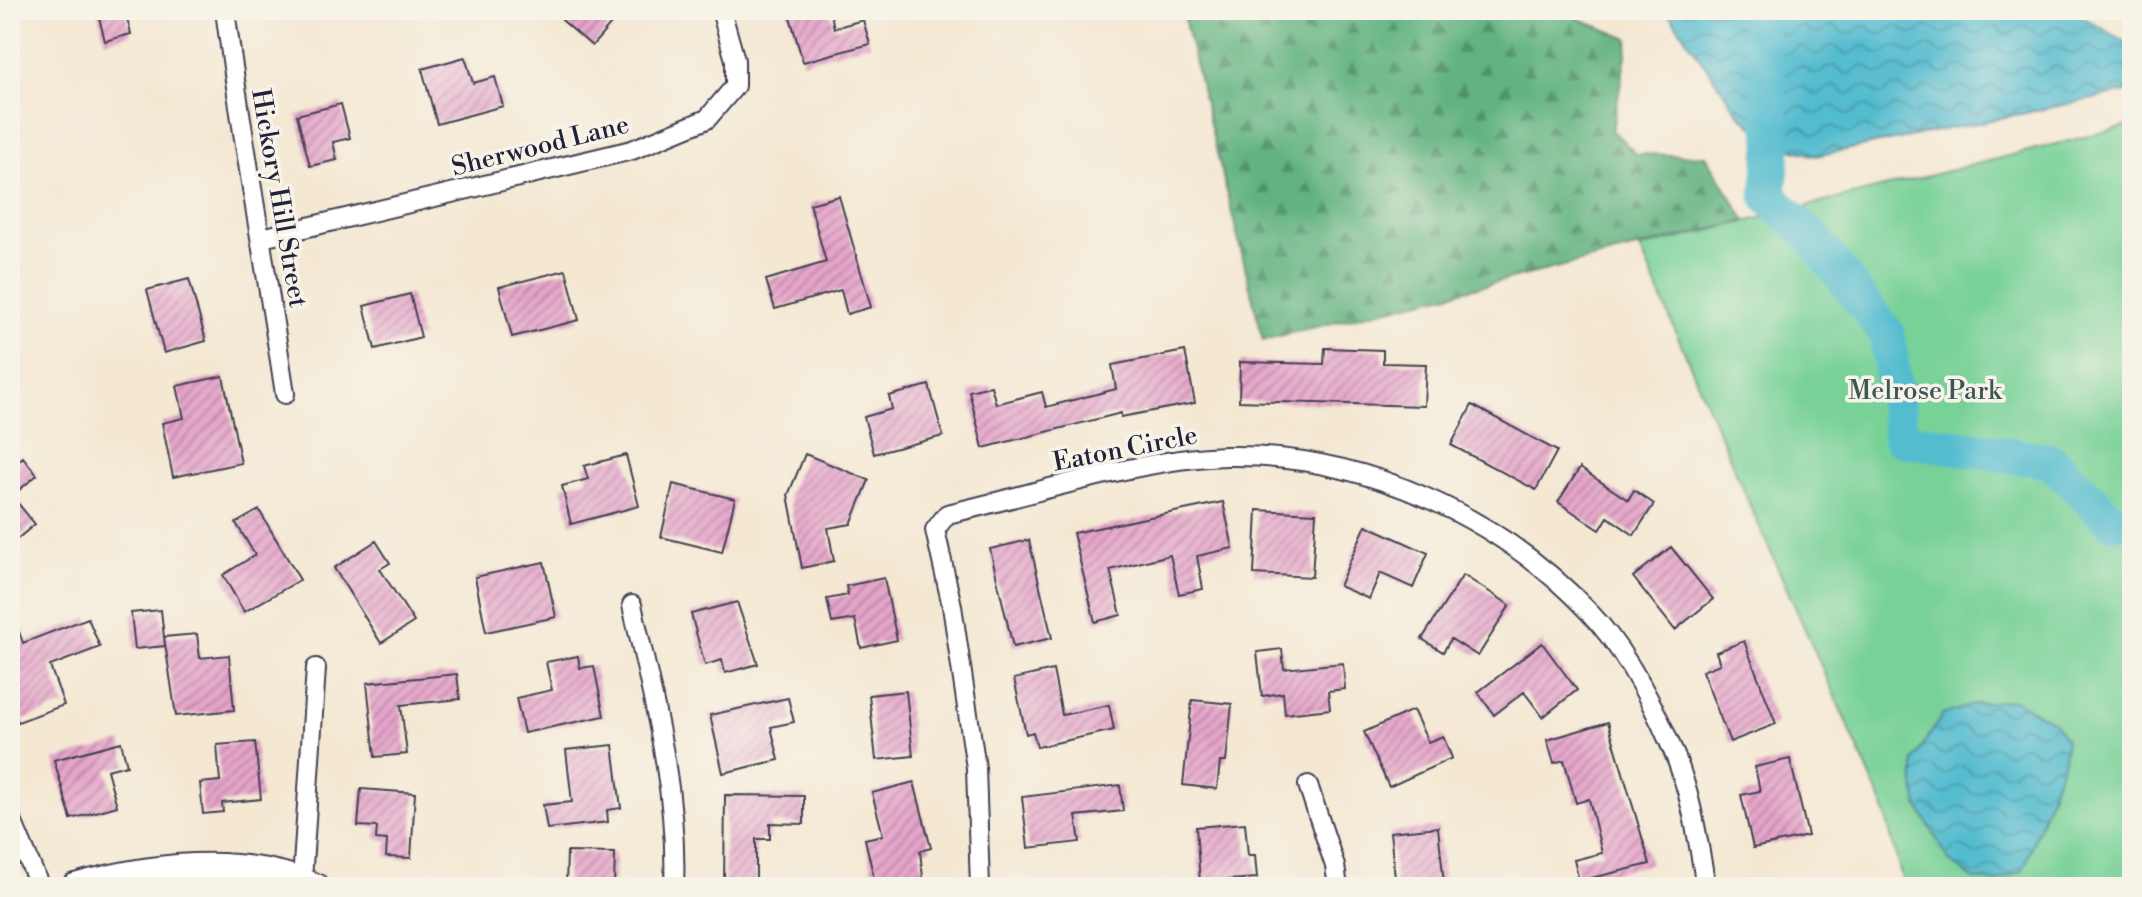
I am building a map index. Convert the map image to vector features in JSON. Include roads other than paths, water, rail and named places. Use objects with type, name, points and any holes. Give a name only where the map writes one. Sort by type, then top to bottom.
[{"type":"street","name":"Hickory Hill Street","points":[[225,10],[241,136],[262,238],[285,394]]},
{"type":"street","name":"Sherwood Lane","points":[[262,238],[632,150],[707,119],[725,103],[735,86],[735,60],[721,10]]},
{"type":"street","name":"Eaton Circle","points":[[980,887],[976,768],[952,606],[935,530],[947,514],[1155,465],[1225,456],[1283,458],[1346,468],[1413,492],[1519,548],[1590,613],[1630,668],[1672,748],[1693,814],[1706,887]]},
{"type":"street","points":[[632,605],[662,739],[676,842],[674,887]]},
{"type":"street","points":[[75,887],[167,867],[238,870],[309,884],[316,668]]},
{"type":"street","points":[[1308,785],[1335,866],[1338,887]]},
{"type":"street","points":[[10,816],[40,887]]},
{"type":"water","points":[[1661,10],[2070,10],[2132,45],[2132,78],[2127,92],[1816,156],[1774,144],[1740,115],[1671,17]]},
{"type":"water","points":[[2014,700],[2055,723],[2066,740],[2064,759],[2023,871],[1996,882],[1974,879],[1949,861],[1918,806],[1914,760],[1942,715],[1975,704]]},
{"type":"waterway","points":[[1758,10],[1774,144],[1768,196],[1813,238],[1887,334],[1901,439],[2051,461],[2112,521],[2132,519]]},
{"type":"park label","name":"Melrose Park","points":[[1925,390]]}]
